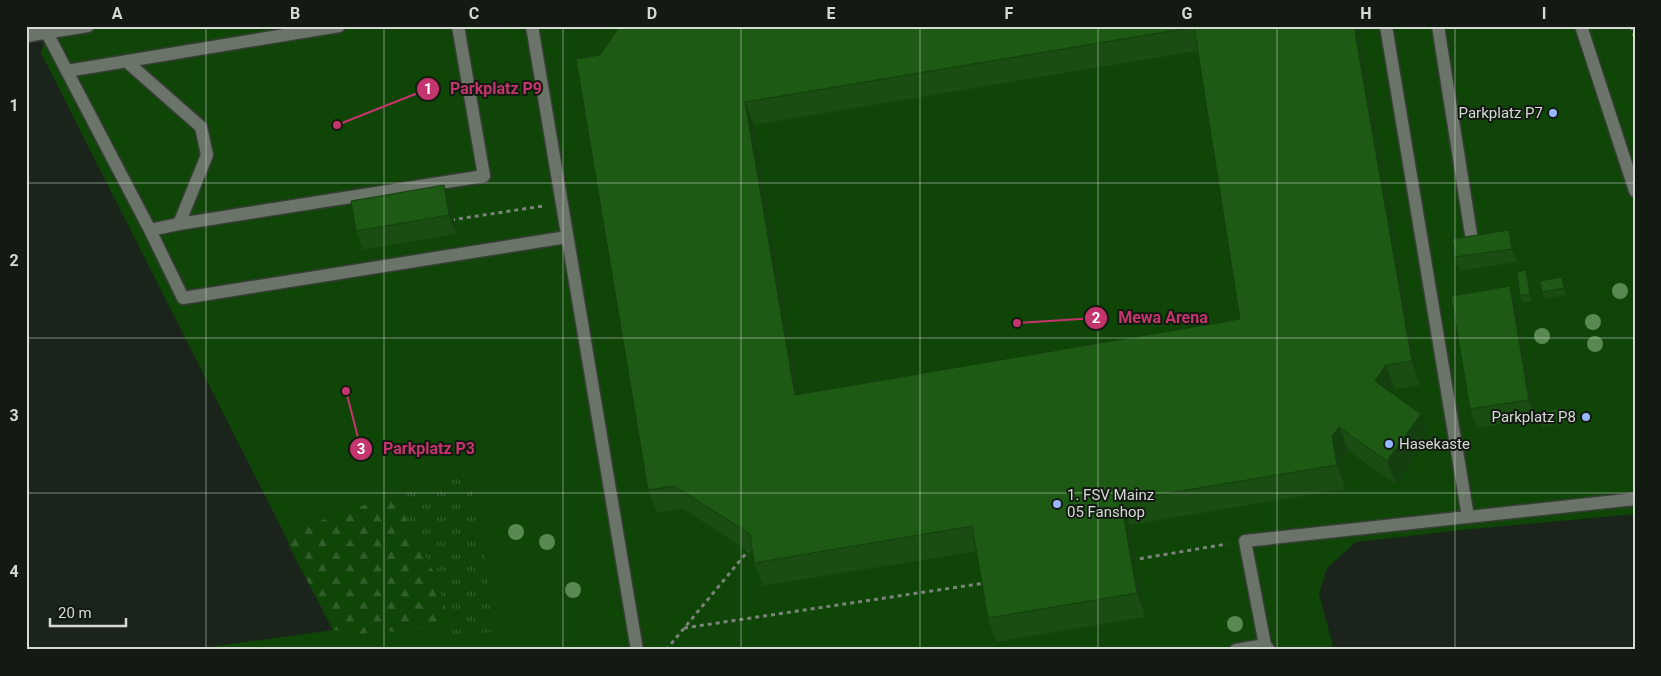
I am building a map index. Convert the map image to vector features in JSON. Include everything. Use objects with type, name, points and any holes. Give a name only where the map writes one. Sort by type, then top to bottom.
[{"type":"lane","points":[[26,36],[88,26]]},
{"type":"lane","points":[[67,71],[338,26]]},
{"type":"lane","points":[[150,230],[484,176],[458,26]]},
{"type":"lane","points":[[532,26],[637,650]]},
{"type":"lane","points":[[1386,26],[1468,518]]},
{"type":"lane","points":[[1438,26],[1473,248]]},
{"type":"lane","points":[[1581,26],[1635,191]]},
{"type":"lane","points":[[47,33],[150,230],[182,298],[568,237]]},
{"type":"lane","points":[[126,61],[201,127],[207,156],[179,224]]},
{"type":"lane","points":[[1236,650],[1267,647],[1245,542],[1635,499]]},
{"type":"path","points":[[1631,26],[1635,38]]},
{"type":"path","points":[[446,221],[544,206]]},
{"type":"path","points":[[1127,560],[1245,542]]},
{"type":"path","points":[[666,650],[748,551]]},
{"type":"path","points":[[684,628],[987,583]]},
{"type":"green space","points":[[88,26],[1631,26],[1635,39],[1635,514],[1356,542],[1327,568],[1319,594],[1334,650],[188,650],[333,630],[41,53],[47,33]]},
{"type":"green space","points":[[470,472],[496,632],[450,635],[445,606],[436,577],[394,494]]},
{"type":"green space","points":[[394,494],[439,582],[445,606],[443,612],[438,623],[403,632],[381,631],[360,634],[333,630],[288,544],[301,528]]},
{"type":"building","points":[[620,26],[1354,26],[1412,361],[1386,365],[1375,381],[1421,414],[1387,461],[1339,427],[1332,436],[1337,465],[1121,501],[1137,593],[988,618],[972,526],[754,563],[750,534],[674,486],[648,490],[576,59],[600,55]],"holes":[[[1194,27],[1240,319],[795,395],[745,102]]]},
{"type":"building","points":[[444,185],[449,215],[356,231],[351,201]]},
{"type":"building","points":[[1509,230],[1512,249],[1455,257],[1452,239]]},
{"type":"building","points":[[1526,270],[1530,294],[1520,296],[1517,272]]},
{"type":"building","points":[[1562,277],[1564,288],[1542,292],[1540,281]]},
{"type":"building","points":[[1510,286],[1529,400],[1470,409],[1451,296]]},
{"type":"building","points":[[1561,408],[1563,416],[1540,421],[1539,412]]},
{"type":"place","name":"Parkplatz P7","points":[[1553,113]]},
{"type":"place","name":"Parkplatz P9","points":[[337,125]]},
{"type":"place","name":"Mewa Arena","points":[[1017,323]]},
{"type":"place","name":"Parkplatz P3","points":[[346,391]]},
{"type":"place","name":"Parkplatz P8","points":[[1586,417]]},
{"type":"place","name":"Hasekaste","points":[[1389,444]]},
{"type":"place","name":"1. FSV Mainz 05 Fanshop","points":[[1057,504]]}]
